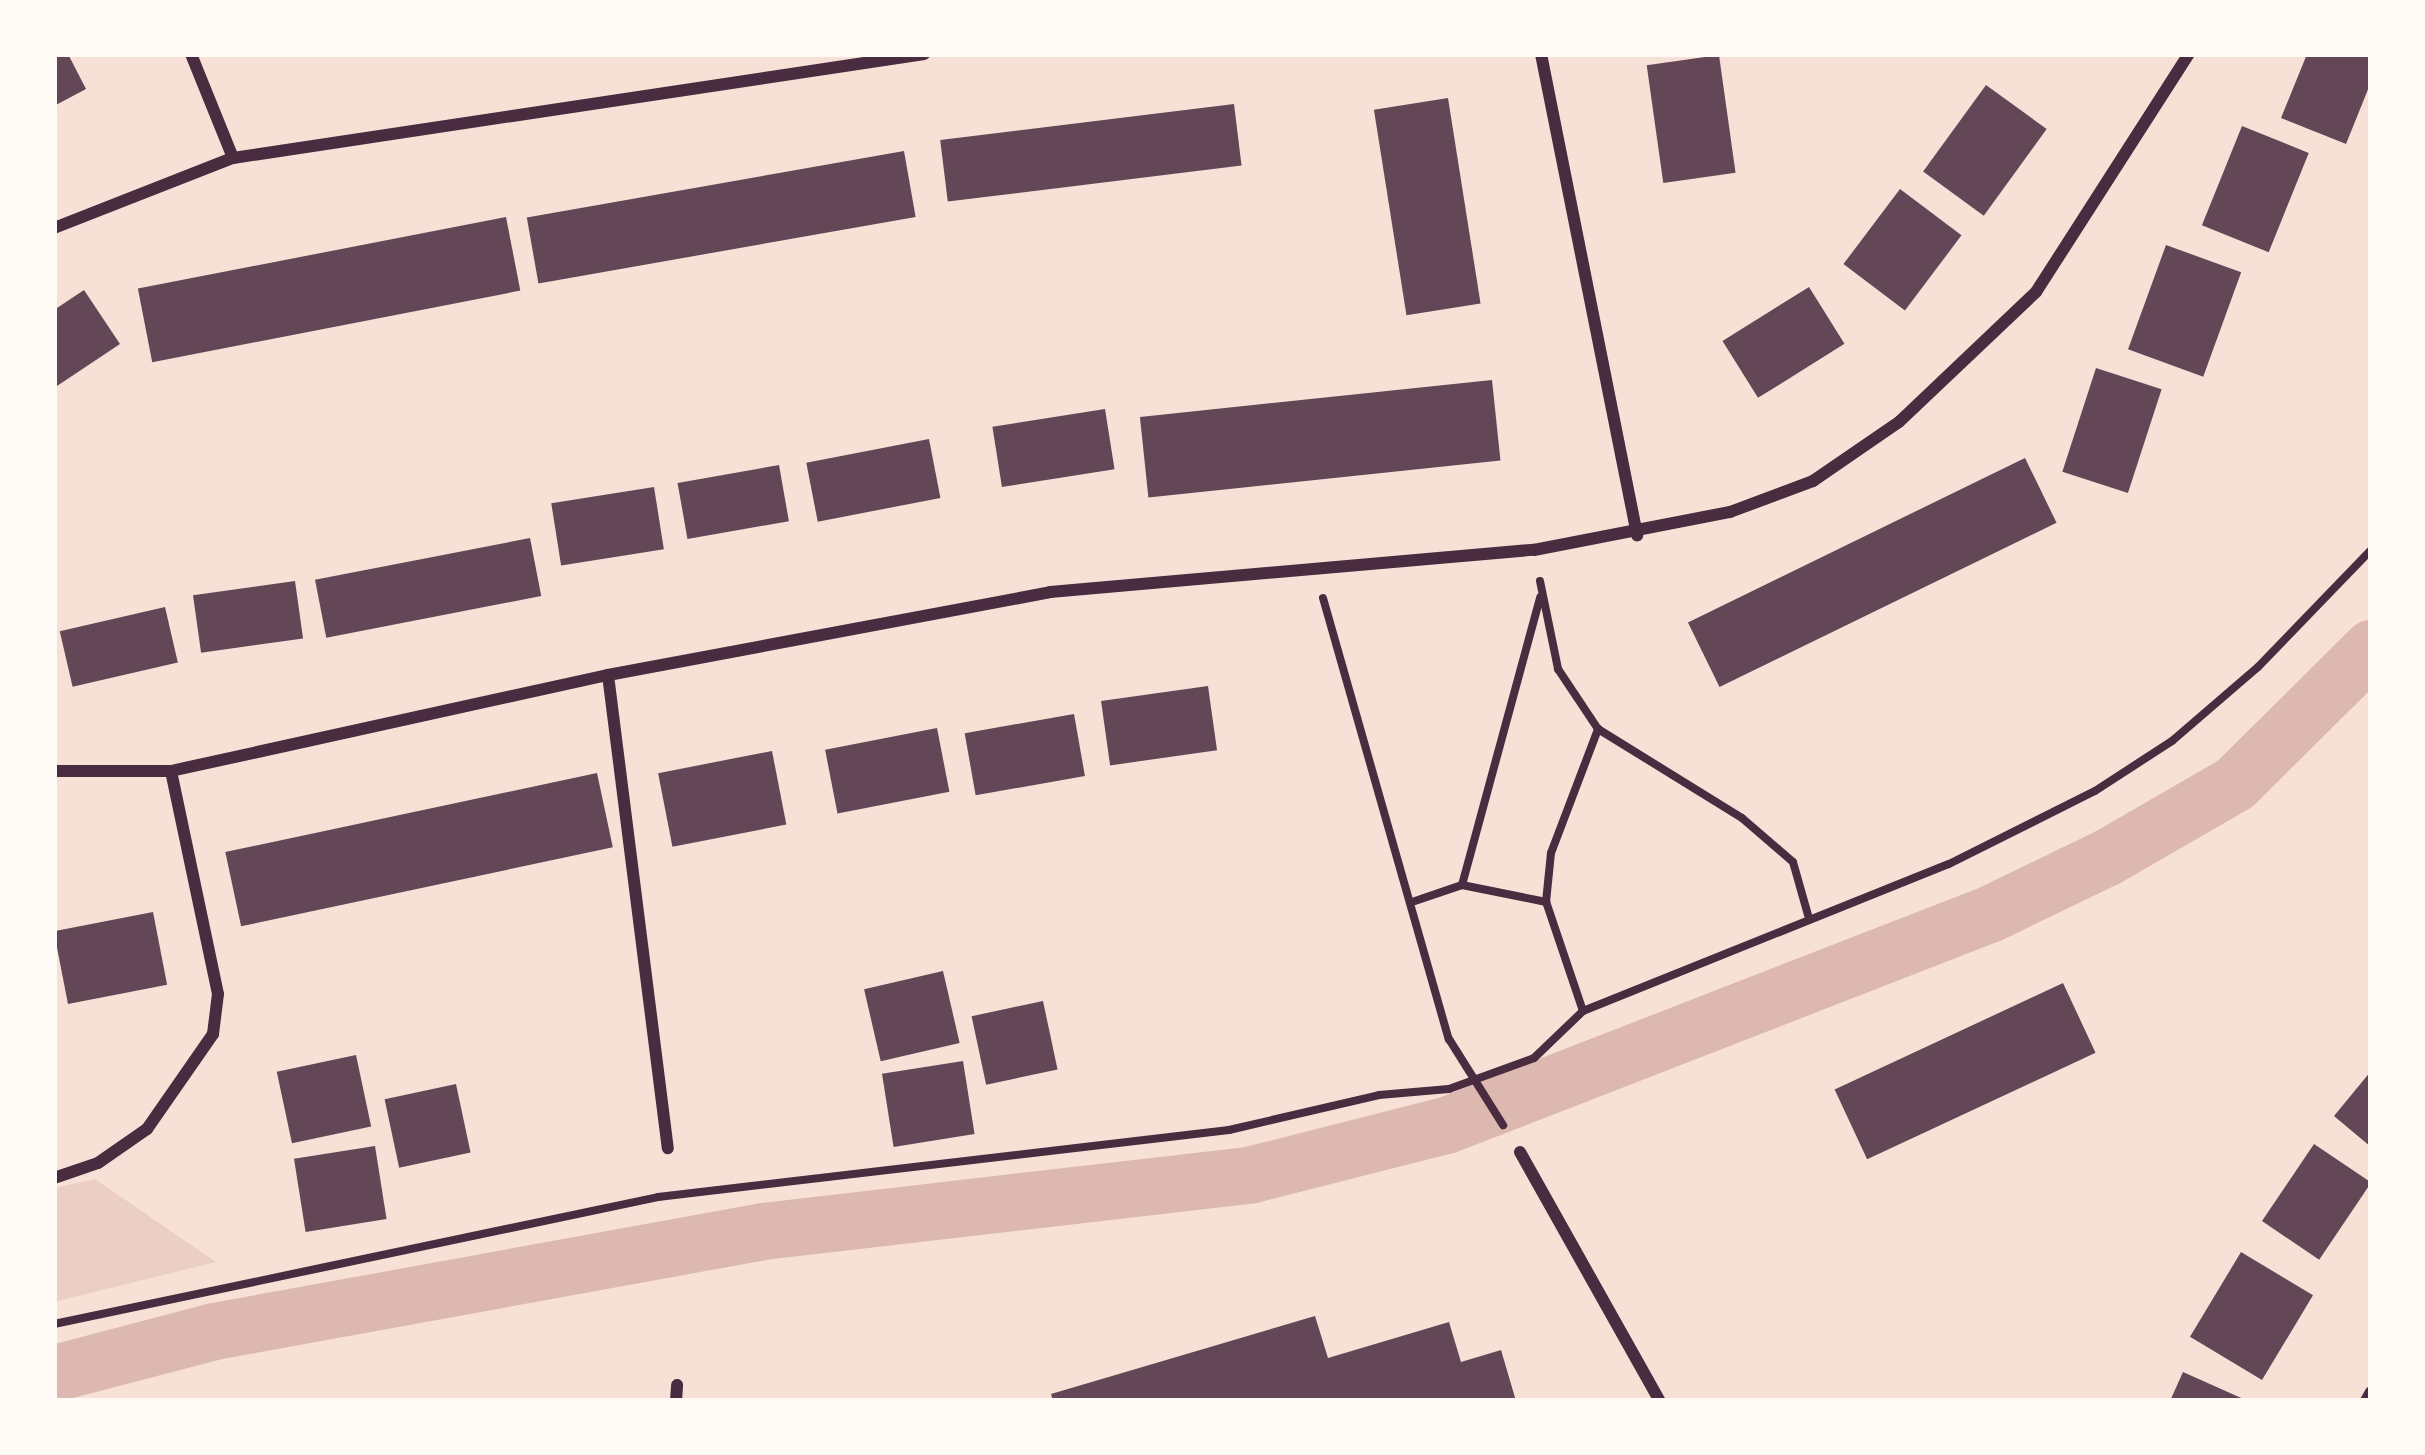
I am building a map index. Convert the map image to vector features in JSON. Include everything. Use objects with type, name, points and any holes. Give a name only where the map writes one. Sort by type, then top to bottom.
[{"type":"street","points":[[190,54],[233,158]]},
{"type":"street","points":[[54,228],[233,158],[840,60],[924,54]]},
{"type":"street","points":[[1541,54],[1637,536]]},
{"type":"street","points":[[54,771],[172,771],[608,675],[1050,592],[1316,572],[1637,536],[1813,482],[1899,422],[2036,292],[2188,54]]},
{"type":"street","points":[[608,675],[668,1148]]},
{"type":"street","points":[[54,1178],[98,1163],[147,1130],[213,1034],[218,994],[172,771]]},
{"type":"street","points":[[1520,1152],[1660,1401]]},
{"type":"street","points":[[676,1401],[677,1385]]},
{"type":"street","points":[[2366,1401],[2371,1392]]},
{"type":"path","points":[[1534,550],[1558,670],[1598,729],[1793,862],[1808,915]]},
{"type":"path","points":[[54,1324],[658,1197],[1229,1130],[1379,1095],[1449,1089],[1534,1058],[1583,1011],[1682,976],[1808,915],[1949,864],[2153,754],[2258,668],[2371,550]]},
{"type":"path","points":[[1316,572],[1415,901],[1449,1039],[1520,1152]]},
{"type":"path","points":[[1462,885],[1541,590]]},
{"type":"path","points":[[1583,1011],[1546,902],[1551,853],[1598,729]]},
{"type":"path","points":[[1415,901],[1462,885],[1546,902]]},
{"type":"shaded area","points":[[95,1179],[216,1262],[54,1302],[54,1188]]},
{"type":"building","points":[[54,54],[68,54],[86,89],[54,106]]},
{"type":"building","points":[[2307,54],[2371,54],[2371,82],[2346,144],[2281,118]]},
{"type":"building","points":[[1719,55],[1736,173],[1663,183],[1647,65]]},
{"type":"building","points":[[1986,85],[2047,129],[1984,216],[1923,172]]},
{"type":"building","points":[[1448,98],[1481,303],[1406,315],[1374,110]]},
{"type":"building","points":[[1234,104],[1242,166],[948,202],[940,140]]},
{"type":"building","points":[[2242,126],[2309,153],[2269,252],[2202,225]]},
{"type":"building","points":[[904,151],[916,217],[538,283],[527,218]]},
{"type":"building","points":[[1900,189],[1961,235],[1905,310],[1843,264]]},
{"type":"building","points":[[506,217],[520,291],[152,362],[138,289]]},
{"type":"building","points":[[2166,245],[2241,272],[2203,377],[2128,349]]},
{"type":"building","points":[[1809,287],[1845,344],[1758,398],[1722,341]]},
{"type":"building","points":[[84,290],[120,344],[54,388],[54,310]]},
{"type":"building","points":[[2096,368],[2162,389],[2128,493],[2062,472]]},
{"type":"building","points":[[1492,380],[1500,461],[1148,498],[1140,417]]},
{"type":"building","points":[[1105,409],[1115,469],[1002,487],[992,427]]},
{"type":"building","points":[[929,439],[940,498],[818,522],[806,463]]},
{"type":"building","points":[[2025,458],[2057,523],[1720,687],[1688,622]]},
{"type":"building","points":[[779,465],[789,521],[687,539],[678,483]]},
{"type":"building","points":[[654,487],[664,549],[561,565],[551,503]]},
{"type":"building","points":[[530,538],[541,596],[326,638],[315,580]]},
{"type":"building","points":[[295,581],[303,638],[201,653],[193,595]]},
{"type":"building","points":[[165,607],[178,663],[73,687],[60,631]]},
{"type":"building","points":[[1208,686],[1217,750],[1110,765],[1101,701]]},
{"type":"building","points":[[1074,714],[1085,776],[976,795],[965,733]]},
{"type":"building","points":[[937,728],[949,792],[837,814],[825,750]]},
{"type":"building","points":[[772,751],[786,825],[672,847],[658,773]]},
{"type":"building","points":[[597,773],[613,847],[241,926],[225,852]]},
{"type":"building","points":[[153,912],[167,985],[68,1004],[54,931]]},
{"type":"building","points":[[943,971],[960,1043],[881,1061],[864,989]]},
{"type":"building","points":[[2063,983],[2096,1053],[1867,1159],[1835,1089]]},
{"type":"building","points":[[1043,1001],[1058,1069],[986,1085],[972,1016]]},
{"type":"building","points":[[356,1055],[371,1126],[292,1143],[277,1072]]},
{"type":"building","points":[[963,1061],[975,1134],[894,1147],[882,1074]]},
{"type":"building","points":[[2371,1071],[2371,1147],[2334,1116]]},
{"type":"building","points":[[456,1084],[471,1152],[399,1168],[385,1099]]},
{"type":"building","points":[[2314,1144],[2371,1182],[2319,1260],[2262,1221]]},
{"type":"building","points":[[375,1146],[387,1219],[306,1232],[294,1159]]},
{"type":"building","points":[[2241,1252],[2313,1295],[2262,1380],[2190,1337]]},
{"type":"building","points":[[1315,1316],[1328,1358],[1449,1322],[1461,1362],[1501,1350],[1516,1401],[1053,1401],[1051,1394]]},
{"type":"building","points":[[2183,1372],[2248,1401],[2170,1401]]},
{"type":"waterway","points":[[54,1373],[214,1331],[763,1231],[1252,1174],[1446,1125],[1989,914],[2107,857],[2235,783],[2371,648]]}]
